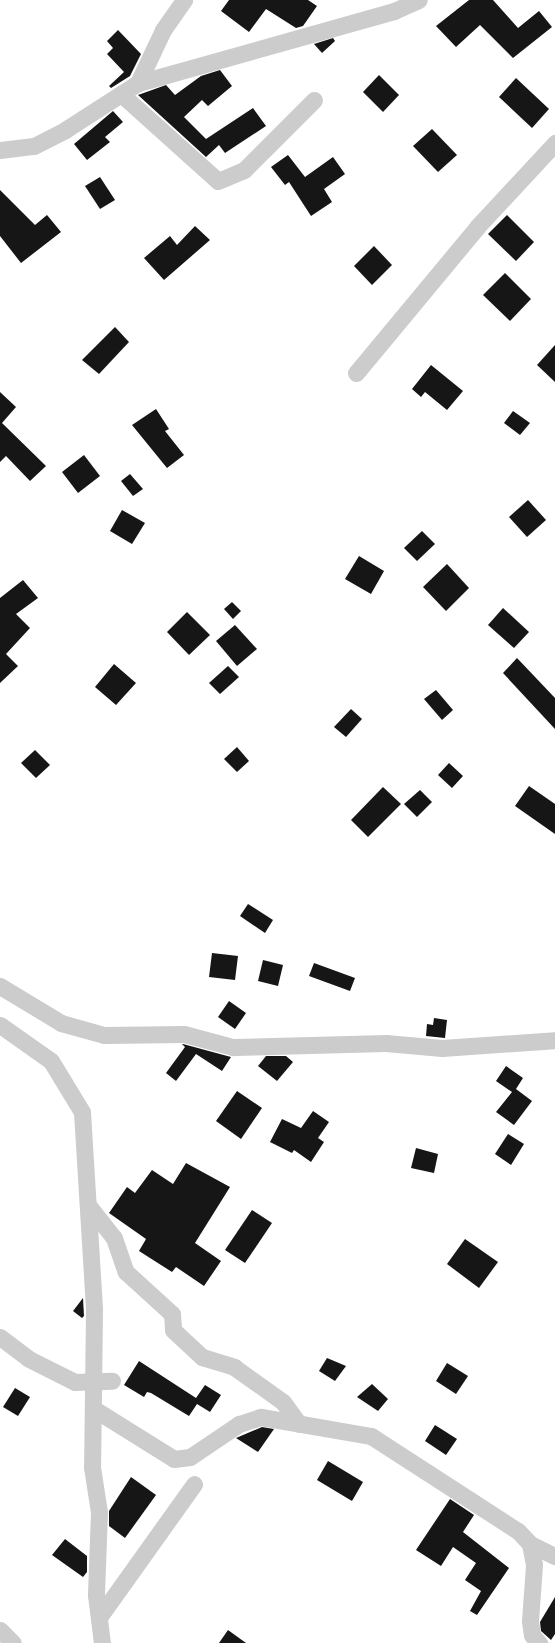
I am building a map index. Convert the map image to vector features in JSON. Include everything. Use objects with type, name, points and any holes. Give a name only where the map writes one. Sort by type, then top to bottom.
[{"type":"street","points":[[138,82],[163,30],[184,0]]},
{"type":"street","points":[[0,150],[34,146],[121,94],[138,82],[394,11],[420,0]]},
{"type":"street","points":[[121,94],[218,181],[244,170],[314,100]]},
{"type":"street","points":[[356,373],[477,227],[555,143]]},
{"type":"street","points":[[0,986],[61,1023],[104,1035],[184,1034],[233,1047],[386,1042],[442,1048],[555,1040]]},
{"type":"street","points":[[0,1025],[51,1061],[82,1112],[94,1310],[91,1380],[94,1409],[92,1468],[99,1512],[96,1595],[100,1616],[102,1643]]},
{"type":"street","points":[[88,1205],[114,1238],[126,1272],[172,1314],[173,1330],[202,1357],[234,1367],[283,1402],[299,1424]]},
{"type":"street","points":[[0,1337],[29,1359],[75,1382],[91,1380],[112,1381]]},
{"type":"street","points":[[94,1409],[174,1459],[190,1457],[239,1424],[261,1417],[299,1424],[342,1428],[371,1436],[518,1531],[530,1544],[555,1556]]},
{"type":"street","points":[[100,1616],[194,1484]]},
{"type":"street","points":[[530,1544],[534,1565],[530,1620],[532,1635],[539,1643]]},
{"type":"street","points":[[0,1630],[13,1643]]},
{"type":"building","points":[[229,0],[308,0],[317,6],[303,26],[296,28],[266,9],[249,32],[221,11]]},
{"type":"building","points":[[469,0],[493,0],[518,28],[539,11],[552,27],[513,58],[480,25],[456,47],[436,26]]},
{"type":"building","points":[[118,30],[141,54],[130,76],[111,88],[109,86],[124,72],[107,54],[113,48],[107,41]]},
{"type":"building","points":[[333,38],[335,41],[322,53],[314,44]]},
{"type":"building","points":[[220,70],[232,86],[208,106],[202,100],[184,117],[206,139],[253,108],[266,126],[225,153],[219,145],[206,157],[138,95],[166,85],[175,95],[201,76]]},
{"type":"building","points":[[379,75],[399,95],[383,112],[363,92]]},
{"type":"building","points":[[516,78],[549,109],[532,128],[499,97]]},
{"type":"building","points":[[113,111],[123,122],[105,137],[110,142],[87,160],[74,144]]},
{"type":"building","points":[[432,129],[457,155],[438,172],[413,146]]},
{"type":"building","points":[[288,155],[305,177],[333,157],[345,174],[324,189],[332,202],[311,216],[289,182],[285,185],[271,167]]},
{"type":"building","points":[[100,177],[115,200],[100,209],[85,186]]},
{"type":"building","points":[[0,190],[35,225],[47,215],[61,232],[21,263],[0,236]]},
{"type":"building","points":[[507,215],[534,242],[516,261],[488,234]]},
{"type":"building","points":[[195,226],[210,240],[164,280],[144,258],[170,236],[177,245]]},
{"type":"building","points":[[374,246],[392,265],[372,285],[354,266]]},
{"type":"building","points":[[505,273],[531,299],[510,321],[483,295]]},
{"type":"building","points":[[115,327],[129,342],[99,374],[82,360]]},
{"type":"building","points":[[555,345],[555,382],[537,365]]},
{"type":"building","points":[[431,365],[463,391],[447,410],[425,392],[421,397],[412,389]]},
{"type":"building","points":[[0,392],[16,407],[2,423],[46,466],[30,481],[6,456],[0,462]]},
{"type":"building","points":[[156,409],[169,429],[165,431],[184,455],[167,468],[132,425]]},
{"type":"building","points":[[513,411],[530,423],[520,435],[504,423]]},
{"type":"building","points":[[84,455],[100,476],[78,493],[62,472]]},
{"type":"building","points":[[130,474],[143,489],[133,496],[121,481]]},
{"type":"building","points":[[528,500],[546,520],[527,537],[509,517]]},
{"type":"building","points":[[122,510],[145,523],[132,544],[110,531]]},
{"type":"building","points":[[422,531],[435,544],[417,561],[404,548]]},
{"type":"building","points":[[359,556],[384,571],[371,594],[345,579]]},
{"type":"building","points":[[447,564],[469,588],[446,611],[423,587]]},
{"type":"building","points":[[23,580],[38,598],[16,614],[30,628],[6,654],[18,666],[0,683],[0,598]]},
{"type":"building","points":[[232,602],[241,611],[233,619],[224,609]]},
{"type":"building","points":[[503,608],[529,632],[514,648],[488,625]]},
{"type":"building","points":[[187,612],[210,635],[189,655],[167,632]]},
{"type":"building","points":[[235,625],[257,649],[237,666],[216,641]]},
{"type":"building","points":[[517,658],[555,698],[555,729],[503,673]]},
{"type":"building","points":[[114,664],[136,683],[116,705],[95,687]]},
{"type":"building","points":[[228,666],[239,677],[220,694],[209,683]]},
{"type":"building","points":[[436,690],[453,710],[442,720],[424,699]]},
{"type":"building","points":[[351,709],[362,719],[346,737],[334,727]]},
{"type":"building","points":[[237,747],[249,761],[237,772],[224,759]]},
{"type":"building","points":[[35,750],[50,765],[36,778],[21,763]]},
{"type":"building","points":[[449,763],[463,776],[452,788],[438,775]]},
{"type":"building","points":[[529,786],[555,804],[555,834],[515,806]]},
{"type":"building","points":[[383,787],[401,804],[368,837],[351,820]]},
{"type":"building","points":[[420,790],[432,802],[417,817],[404,804]]},
{"type":"building","points":[[248,904],[273,920],[265,933],[240,916]]},
{"type":"building","points":[[212,953],[238,956],[235,980],[209,977]]},
{"type":"building","points":[[263,960],[283,965],[278,986],[258,981]]},
{"type":"building","points":[[314,963],[355,978],[350,991],[309,976]]},
{"type":"building","points":[[229,1001],[246,1013],[235,1029],[218,1017]]},
{"type":"building","points":[[434,1018],[447,1020],[445,1038],[426,1036],[427,1024],[433,1025]]},
{"type":"building","points":[[182,1044],[231,1057],[222,1071],[196,1054],[176,1081],[166,1073],[185,1047]]},
{"type":"building","points":[[266,1056],[286,1056],[293,1062],[277,1081],[258,1066]]},
{"type":"building","points":[[506,1066],[523,1078],[516,1089],[532,1101],[514,1125],[496,1112],[512,1092],[496,1081]]},
{"type":"building","points":[[237,1091],[262,1108],[241,1139],[216,1121]]},
{"type":"building","points":[[313,1111],[329,1122],[318,1138],[324,1142],[311,1162],[294,1150],[292,1153],[270,1142],[282,1119],[301,1128]]},
{"type":"building","points":[[508,1134],[524,1144],[511,1165],[495,1154]]},
{"type":"building","points":[[416,1148],[438,1154],[434,1173],[411,1168]]},
{"type":"building","points":[[186,1163],[230,1187],[195,1243],[221,1261],[204,1286],[176,1267],[172,1272],[139,1251],[146,1239],[109,1213],[127,1187],[135,1193],[152,1170],[173,1184]]},
{"type":"building","points":[[252,1210],[272,1223],[245,1263],[225,1250]]},
{"type":"building","points":[[465,1239],[498,1262],[479,1288],[447,1264]]},
{"type":"building","points":[[83,1298],[84,1316],[82,1318],[73,1311]]},
{"type":"building","points":[[327,1358],[346,1366],[335,1381],[319,1371]]},
{"type":"building","points":[[139,1361],[196,1398],[205,1385],[221,1395],[210,1412],[197,1404],[189,1416],[151,1393],[147,1392],[144,1397],[124,1385]]},
{"type":"building","points":[[447,1363],[468,1376],[456,1394],[436,1381]]},
{"type":"building","points":[[372,1384],[388,1399],[378,1411],[357,1397]]},
{"type":"building","points":[[15,1388],[30,1397],[18,1416],[3,1407]]},
{"type":"building","points":[[435,1425],[457,1439],[446,1455],[425,1441]]},
{"type":"building","points":[[262,1427],[274,1429],[258,1452],[236,1438]]},
{"type":"building","points":[[328,1461],[363,1482],[352,1501],[317,1480]]},
{"type":"building","points":[[131,1477],[156,1495],[125,1538],[109,1526],[109,1511]]},
{"type":"building","points":[[450,1499],[474,1515],[463,1532],[509,1568],[477,1615],[470,1611],[481,1591],[465,1580],[476,1563],[453,1547],[441,1566],[416,1550]]},
{"type":"building","points":[[65,1539],[87,1556],[87,1572],[83,1577],[52,1555]]},
{"type":"building","points":[[555,1597],[555,1634],[551,1640],[541,1631],[540,1622]]},
{"type":"building","points":[[228,1630],[246,1643],[219,1643]]}]
